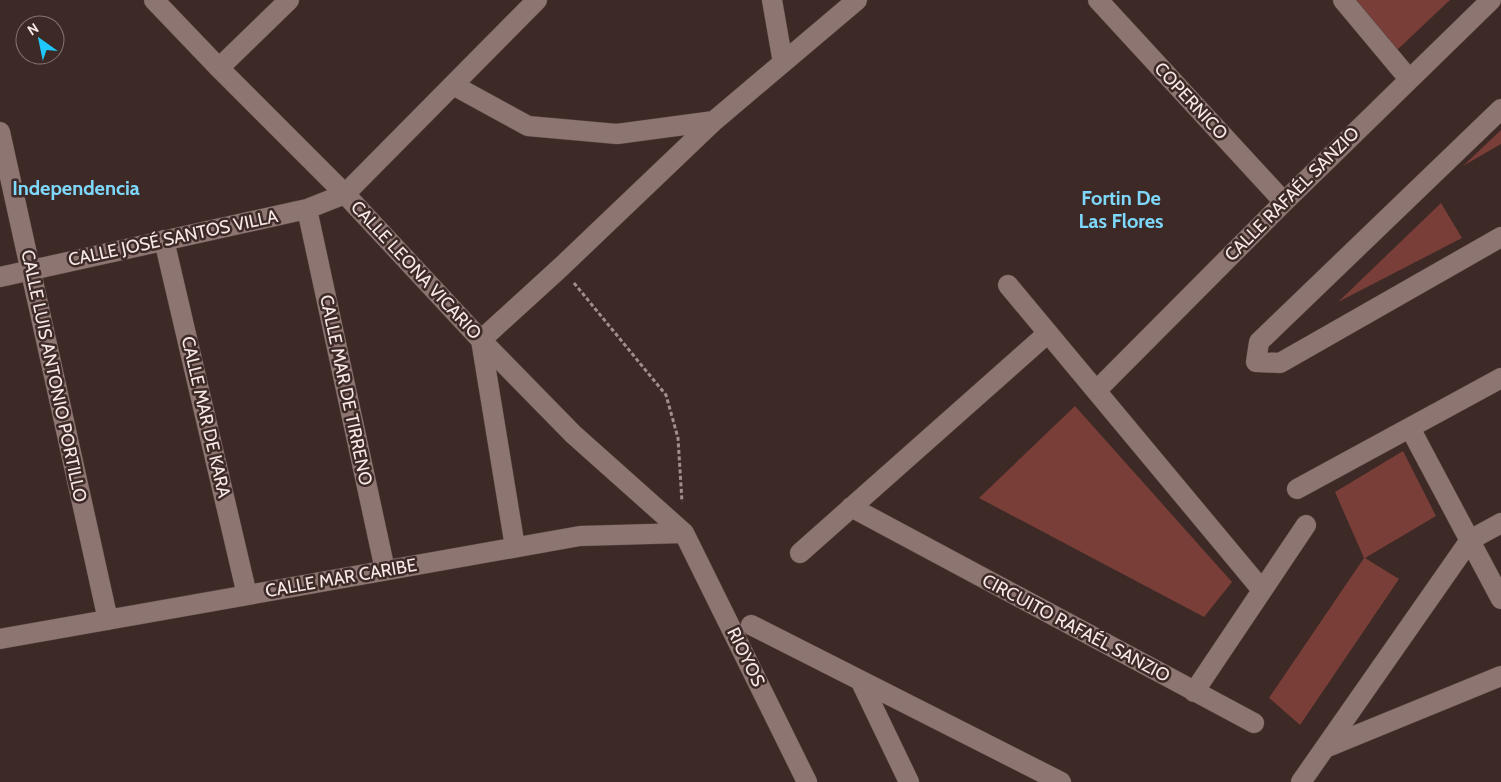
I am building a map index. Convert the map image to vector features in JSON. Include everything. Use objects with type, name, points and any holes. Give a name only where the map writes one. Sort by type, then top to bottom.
[{"type":"street","name":"CALLE LEONA VICARIO","points":[[154,0],[345,194],[481,340],[573,434],[684,533]]},
{"type":"street","points":[[219,68],[288,0]]},
{"type":"street","points":[[345,194],[537,0]]},
{"type":"street","points":[[772,0],[783,63]]},
{"type":"street","points":[[515,547],[481,340],[561,267],[714,121],[857,0]]},
{"type":"street","name":"COPERNICO","points":[[1098,0],[1284,202]]},
{"type":"street","points":[[1343,0],[1409,79]]},
{"type":"street","name":"CALLE RAFAÉL SANZIO","points":[[1096,391],[1284,202],[1491,0]]},
{"type":"street","points":[[453,85],[528,126],[617,134],[714,121]]},
{"type":"street","points":[[1501,110],[1259,342],[1256,362],[1280,362],[1501,237]]},
{"type":"street","name":"CALLE LUIS ANTONIO PORTILLO","points":[[0,132],[108,620]]},
{"type":"street","name":"CALLE JOSÉ SANTOS VILLA","points":[[0,277],[307,209],[345,194]]},
{"type":"street","name":"CALLE MAR DE TIRRENO","points":[[307,209],[384,570]]},
{"type":"street","name":"CALLE MAR DE KARA","points":[[164,240],[247,595]]},
{"type":"street","points":[[1008,285],[1262,590]]},
{"type":"street","points":[[800,553],[1048,333]]},
{"type":"street","points":[[1297,489],[1501,378]]},
{"type":"street","points":[[1410,428],[1501,598]]},
{"type":"street","name":"CIRCUITO RAFAÉL SANZIO","points":[[851,507],[1254,723]]},
{"type":"street","points":[[1301,782],[1470,540],[1501,523]]},
{"type":"street","points":[[1194,692],[1306,525]]},
{"type":"street","name":"CALLE MAR CARIBE","points":[[0,639],[580,536],[684,533]]},
{"type":"street","name":"RIOYOS","points":[[684,533],[808,782]]},
{"type":"street","points":[[751,626],[1061,782]]},
{"type":"street","points":[[1324,748],[1501,676]]},
{"type":"street","points":[[860,680],[909,782]]},
{"type":"path","points":[[561,267],[666,395],[678,438],[684,533]]},
{"type":"shaded area","points":[[1353,0],[1450,0],[1396,51]]},
{"type":"shaded area","points":[[1501,130],[1501,144],[1463,166]]},
{"type":"shaded area","points":[[1441,203],[1462,238],[1338,302]]},
{"type":"shaded area","points":[[1075,406],[1232,582],[1204,617],[979,498]]},
{"type":"shaded area","points":[[1403,451],[1436,516],[1365,558],[1399,579],[1300,725],[1269,698],[1364,558],[1335,492]]},
{"type":"district","name":"Independencia","points":[[76,188]]},
{"type":"district","name":"Fortin De Las Flores","points":[[1121,210]]}]
